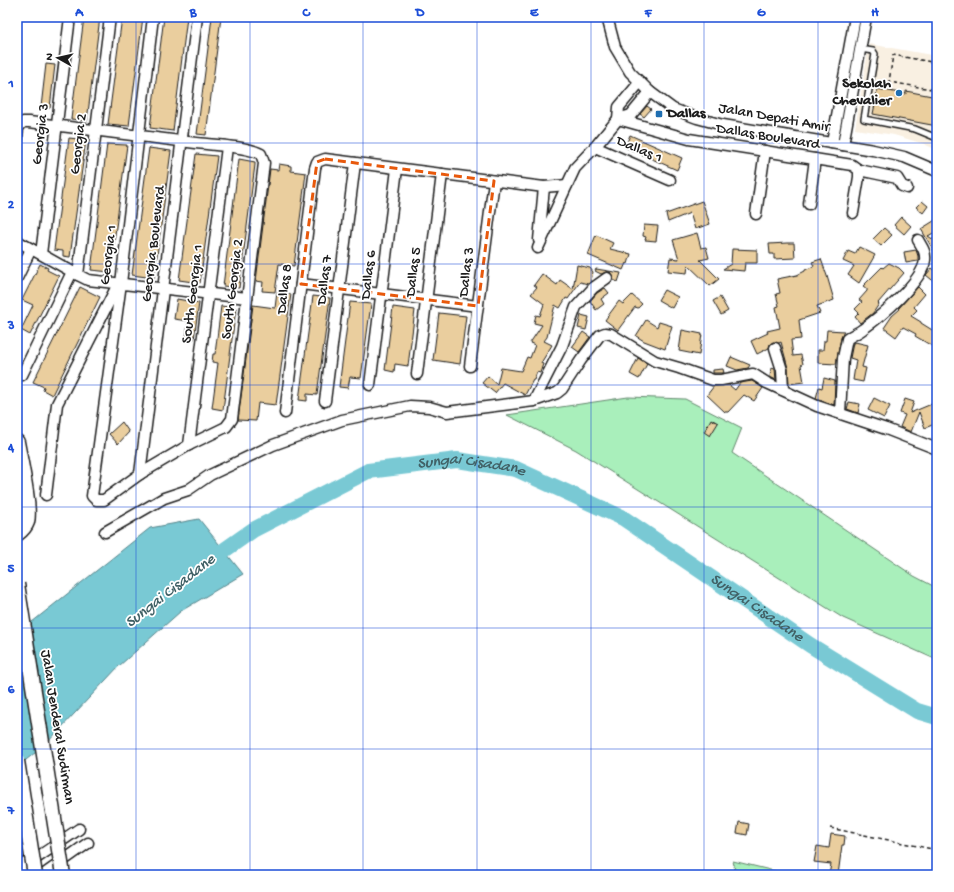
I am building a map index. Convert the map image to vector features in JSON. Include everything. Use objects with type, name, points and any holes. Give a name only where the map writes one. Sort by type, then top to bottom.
[{"type":"main road","points":[[17,442],[28,509],[27,523],[23,530],[17,534]]},
{"type":"main road","name":"Jalan Jenderal Sudirman","points":[[17,584],[63,875]]},
{"type":"main road","points":[[17,761],[25,872]]},
{"type":"street","name":"Georgia 3","points":[[17,278],[36,252],[57,125],[70,17]]},
{"type":"street","name":"Georgia 2","points":[[22,375],[75,274],[96,130],[110,17]]},
{"type":"street","name":"Georgia 1","points":[[140,474],[104,500],[96,500],[92,496],[153,17]]},
{"type":"street","name":"Georgia Boulevard","points":[[140,474],[197,17]]},
{"type":"street","name":"Jalan Depati Amir","points":[[607,17],[615,47],[630,72],[650,92],[673,109],[697,118],[723,125],[832,143],[904,157],[937,171]]},
{"type":"street","points":[[832,143],[855,17]]},
{"type":"street","points":[[843,145],[866,17]]},
{"type":"street","points":[[618,119],[619,107],[640,82]]},
{"type":"street","points":[[544,187],[538,248],[575,168],[618,119],[631,115],[650,92]]},
{"type":"street","name":"Dallas Boulevard","points":[[618,119],[689,139],[852,165],[859,173],[897,178],[902,186],[907,188]]},
{"type":"street","points":[[17,140],[18,128],[23,122],[30,122],[227,147]]},
{"type":"street","name":"South Georgia 2","points":[[189,445],[226,427],[232,419],[264,163],[261,154],[254,150],[227,147]]},
{"type":"street","name":"South Georgia 1","points":[[189,445],[227,147]]},
{"type":"street","name":"Dallas 1","points":[[595,147],[670,180]]},
{"type":"street","points":[[756,214],[765,151]]},
{"type":"street","name":"Dallas 8","points":[[285,412],[315,168],[317,162],[325,160],[355,163]]},
{"type":"street","points":[[809,204],[815,160]]},
{"type":"street","points":[[355,163],[544,187],[567,185]]},
{"type":"street","name":"Dallas 7","points":[[325,401],[355,163]]},
{"type":"street","name":"Dallas 6","points":[[370,385],[397,168]]},
{"type":"street","points":[[853,213],[859,173]]},
{"type":"street","name":"Dallas 5","points":[[416,374],[442,174]]},
{"type":"street","name":"Dallas 3","points":[[470,366],[494,181]]},
{"type":"street","points":[[17,239],[19,242],[36,252],[88,280],[247,298]]},
{"type":"street","points":[[840,413],[843,358],[847,339],[877,318],[903,295],[921,271],[925,259],[924,252],[918,240]]},
{"type":"street","points":[[534,401],[562,346],[576,307],[593,288],[607,278]]},
{"type":"street","name":"Georgia 1","points":[[46,495],[57,404],[120,283]]},
{"type":"street","points":[[301,284],[478,306]]},
{"type":"street","points":[[105,532],[164,498],[188,490],[210,475],[266,449],[342,420],[410,406],[428,407],[447,412],[534,401],[559,392],[600,335],[605,333],[611,334],[655,361],[716,380],[753,374],[767,383],[817,406],[886,429],[937,449]]},
{"type":"street","points":[[775,348],[782,370],[783,390]]},
{"type":"street","points":[[140,474],[189,445]]},
{"type":"street","points":[[25,872],[79,829]]},
{"type":"street","points":[[43,875],[88,843]]},
{"type":"lane","points":[[860,50],[872,51],[875,54],[864,119],[915,128],[937,138]]},
{"type":"path","points":[[937,63],[893,55],[889,82],[937,90]]},
{"type":"path","points":[[830,828],[937,850]]},
{"type":"highlighted area","points":[[325,159],[494,181],[478,306],[301,284],[317,162]]},
{"type":"shaded area","name":"Sekolah Chevalier","points":[[869,44],[937,56],[937,150],[924,144],[894,135],[855,129]]},
{"type":"green space","points":[[628,397],[685,399],[742,428],[732,453],[914,576],[937,588],[937,660],[843,618],[576,450],[507,415]]},
{"type":"green space","points":[[733,861],[791,875],[736,875]]},
{"type":"water","points":[[199,519],[243,574],[181,611],[119,666],[45,745],[17,767],[17,634],[150,528]]},
{"type":"building","points":[[84,17],[100,17],[87,121],[71,119]]},
{"type":"building","points":[[122,17],[143,17],[129,126],[108,124]]},
{"type":"building","points":[[164,17],[187,17],[173,131],[150,128]]},
{"type":"building","points":[[212,17],[221,17],[206,135],[197,134]]},
{"type":"building","points":[[46,64],[55,65],[50,108],[41,107]]},
{"type":"building","points":[[877,89],[906,94],[906,91],[937,97],[937,126],[873,114],[875,104],[871,104],[872,97],[876,98]]},
{"type":"building","points":[[647,106],[651,109],[644,117],[640,114]]},
{"type":"building","points":[[630,135],[682,158],[677,170],[625,147]]},
{"type":"building","points":[[69,138],[86,140],[70,257],[63,256],[63,251],[54,250]]},
{"type":"building","points":[[107,144],[127,145],[110,272],[91,270]]},
{"type":"building","points":[[149,148],[171,151],[154,278],[132,275]]},
{"type":"building","points":[[196,154],[217,156],[200,283],[179,280]]},
{"type":"building","points":[[239,159],[255,162],[255,165],[239,288],[223,286]]},
{"type":"building","points":[[279,164],[291,166],[291,171],[306,173],[294,266],[279,264],[275,292],[262,291],[263,282],[256,281],[270,169],[278,170]]},
{"type":"building","points":[[702,201],[710,224],[695,229],[690,213],[668,222],[666,214]]},
{"type":"building","points":[[922,201],[928,206],[923,213],[916,207]]},
{"type":"building","points":[[901,217],[911,226],[904,234],[894,225]]},
{"type":"building","points":[[937,219],[937,231],[928,236],[937,242],[937,256],[921,229]]},
{"type":"building","points":[[644,225],[658,226],[656,241],[645,240],[646,237],[643,236]]},
{"type":"building","points":[[884,228],[892,235],[881,246],[873,239]]},
{"type":"building","points":[[697,233],[701,248],[706,247],[709,258],[700,260],[719,279],[710,286],[688,265],[687,273],[668,271],[670,258],[679,259],[673,240]]},
{"type":"building","points":[[596,235],[613,243],[610,249],[631,254],[628,264],[626,263],[623,270],[588,255]]},
{"type":"building","points":[[794,243],[795,258],[774,259],[774,254],[770,254],[769,244]]},
{"type":"building","points":[[859,247],[875,255],[859,283],[848,275],[854,266],[843,261],[848,251],[855,254]]},
{"type":"building","points":[[732,249],[757,250],[757,263],[745,263],[744,271],[723,269],[731,264]]},
{"type":"building","points":[[916,250],[918,261],[906,263],[904,252]]},
{"type":"building","points":[[821,259],[834,300],[817,306],[820,313],[799,320],[801,339],[791,340],[793,356],[801,355],[804,382],[789,384],[788,368],[781,342],[773,342],[770,344],[769,348],[757,354],[751,341],[768,333],[767,331],[780,328],[776,307],[779,306],[776,294],[780,293],[777,279],[797,275],[814,266],[812,262]]},
{"type":"building","points":[[889,263],[899,268],[904,273],[878,303],[879,304],[873,313],[860,323],[855,317],[859,313],[855,309],[862,302],[859,300],[867,291],[867,289],[863,286],[882,267],[883,268]]},
{"type":"building","points":[[40,264],[48,268],[47,270],[59,276],[30,335],[21,330],[33,305],[22,300]]},
{"type":"building","points":[[577,265],[590,268],[593,272],[591,281],[588,284],[580,282],[568,299],[566,298],[560,308],[555,305],[547,337],[544,341],[552,345],[541,363],[543,364],[540,373],[537,372],[525,395],[503,383],[495,393],[482,383],[488,376],[497,384],[501,368],[521,371],[527,357],[530,358],[535,345],[530,343],[542,325],[534,323],[536,315],[540,316],[544,304],[531,294],[537,287],[534,285],[542,274],[557,285],[560,280],[573,289]]},
{"type":"building","points":[[932,268],[937,272],[937,284],[926,275]]},
{"type":"building","points":[[596,269],[621,273],[618,282],[613,280],[610,272],[601,274],[595,271]]},
{"type":"building","points":[[80,287],[100,297],[52,395],[43,390],[44,387],[33,382]]},
{"type":"building","points":[[918,287],[925,294],[914,307],[917,310],[911,316],[937,333],[937,349],[903,327],[896,337],[884,328],[892,316],[900,309],[899,308]]},
{"type":"building","points":[[605,288],[609,293],[601,299],[604,304],[596,310],[590,301],[597,293]]},
{"type":"building","points":[[664,290],[678,297],[672,308],[658,300]]},
{"type":"building","points":[[277,292],[291,294],[276,405],[258,403],[256,421],[238,420],[253,305],[275,308]]},
{"type":"building","points":[[632,295],[642,304],[638,308],[635,307],[618,330],[605,320],[619,301],[623,304]]},
{"type":"building","points":[[313,296],[330,298],[317,395],[307,394],[307,401],[299,400]]},
{"type":"building","points":[[720,297],[728,311],[721,315],[713,301]]},
{"type":"building","points":[[177,299],[199,303],[194,339],[186,338],[188,321],[174,319]]},
{"type":"building","points":[[350,302],[371,304],[361,378],[350,377],[348,388],[339,387]]},
{"type":"building","points":[[221,306],[236,308],[223,410],[212,408],[218,363],[212,362],[213,354],[215,354]]},
{"type":"building","points":[[393,307],[415,310],[408,366],[395,364],[394,372],[385,370]]},
{"type":"building","points":[[439,313],[466,316],[460,364],[433,360]]},
{"type":"building","points":[[581,315],[589,317],[586,330],[578,328]]},
{"type":"building","points":[[646,320],[657,327],[659,322],[672,326],[665,349],[644,341],[636,336]]},
{"type":"building","points":[[682,330],[702,334],[699,355],[679,351]]},
{"type":"building","points":[[827,330],[844,331],[841,338],[836,364],[818,363],[818,350],[823,350]]},
{"type":"building","points":[[583,332],[590,337],[579,352],[572,347]]},
{"type":"building","points":[[855,342],[868,345],[862,367],[866,368],[863,382],[853,380],[856,360],[850,358],[853,343]]},
{"type":"building","points":[[731,357],[750,365],[748,368],[737,370],[727,366]]},
{"type":"building","points":[[638,358],[647,364],[639,379],[630,374]]},
{"type":"building","points":[[771,368],[775,369],[776,380],[770,377]]},
{"type":"building","points":[[723,369],[724,373],[713,373],[713,370]]},
{"type":"building","points":[[824,378],[835,381],[834,405],[816,398],[819,387],[822,388]]},
{"type":"building","points":[[752,381],[763,388],[754,401],[744,395],[728,412],[725,412],[707,395],[714,386],[729,385],[735,390],[740,383]]},
{"type":"building","points":[[874,398],[890,406],[884,418],[868,410]]},
{"type":"building","points":[[905,399],[914,402],[910,413],[934,403],[937,411],[937,423],[925,428],[919,412],[911,432],[900,427],[905,415],[900,413]]},
{"type":"building","points":[[849,402],[860,404],[858,413],[847,409]]},
{"type":"building","points":[[711,419],[718,423],[710,436],[704,432]]},
{"type":"building","points":[[122,422],[129,432],[118,444],[109,434]]},
{"type":"building","points":[[739,822],[749,824],[747,835],[737,833]]},
{"type":"building","points":[[831,834],[845,836],[844,845],[842,845],[838,875],[829,875],[831,864],[814,862],[817,846],[829,848]]},
{"type":"waterway","name":"Sungai Cisadane","points":[[206,563],[253,530],[368,471],[457,460],[516,469],[623,518],[810,645],[917,711],[937,717]]},
{"type":"place","name":"Sekolah Chevalier","points":[[899,93]]},
{"type":"place","name":"Dallas","points":[[659,114]]}]
